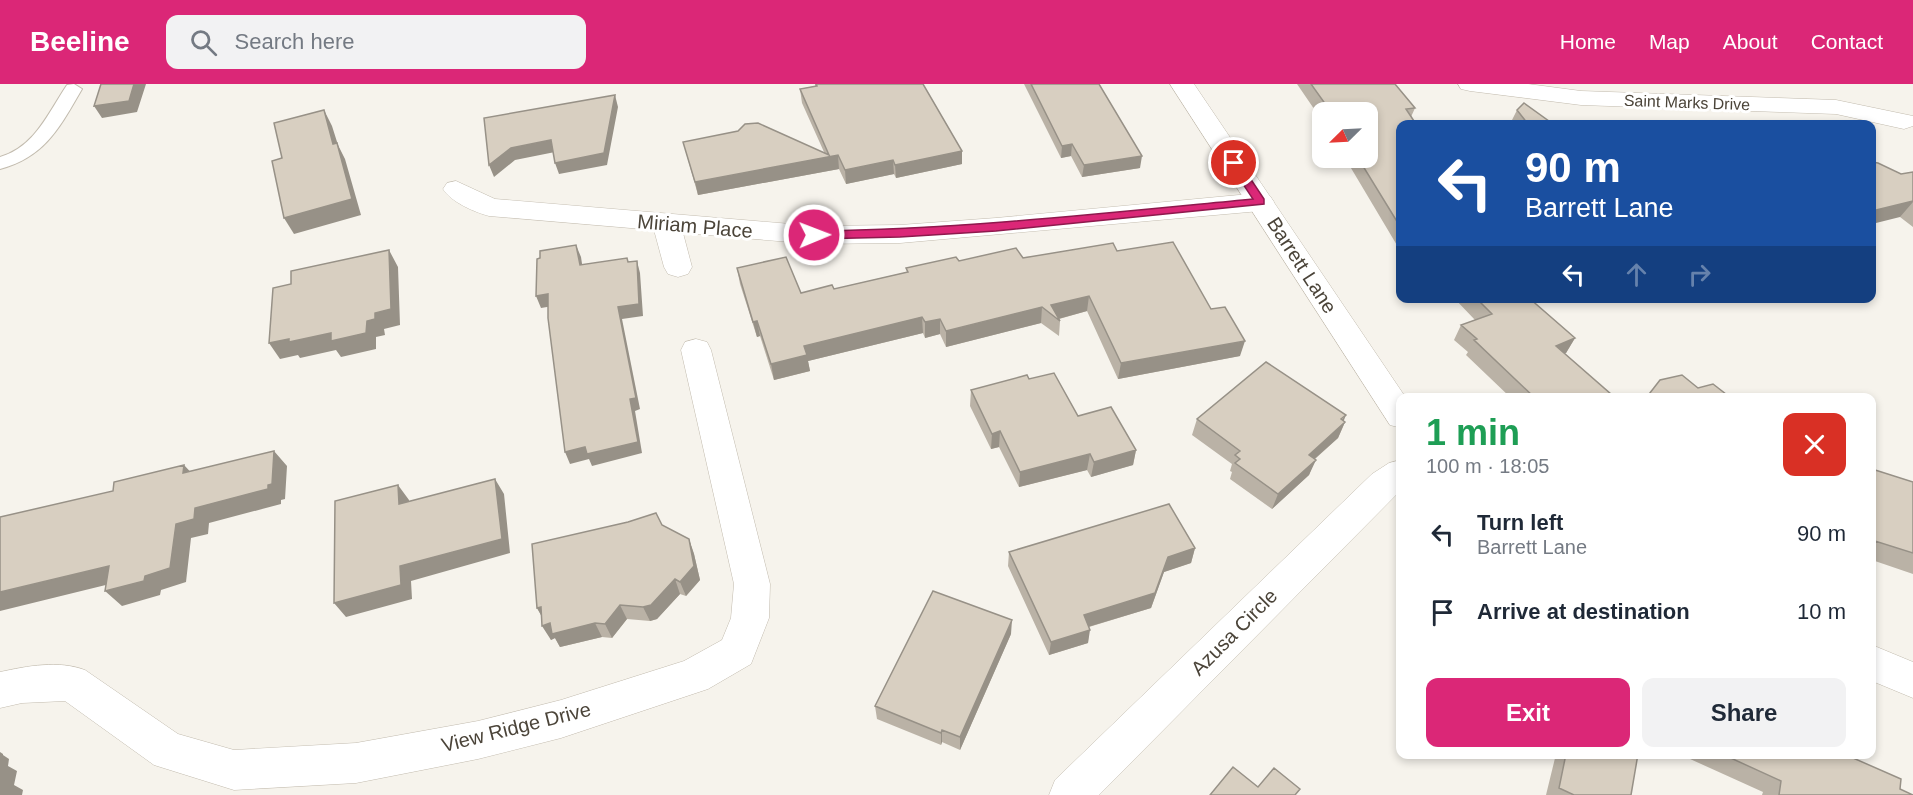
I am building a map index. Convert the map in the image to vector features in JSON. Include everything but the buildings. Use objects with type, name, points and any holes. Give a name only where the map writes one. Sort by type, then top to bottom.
[{"type":"street","name":"Barrett Lane","points":[[1182,84],[1396,408]]},
{"type":"street","name":"Saint Marks Drive","points":[[1470,84],[1581,98],[1836,107],[1904,121]]},
{"type":"street","name":"Miriam Place","points":[[456,189],[489,207],[814,235],[900,234],[1260,202]]},
{"type":"street","points":[[666,223],[678,267]]},
{"type":"street","name":"View Ridge Drive","points":[[0,690],[22,685],[71,683],[168,751],[234,770],[356,763],[478,740],[561,718],[694,676],[736,652],[750,618],[752,584],[696,350]]},
{"type":"street","name":"Azusa Circle","points":[[1070,795],[1384,484],[1396,476]]},
{"type":"street","points":[[1876,665],[1913,680]]},
{"type":"lane","points":[[0,163],[28,153],[51,125],[73,89]]},
{"type":"route","points":[[814,235],[900,234],[996,227],[1260,202],[1234,163]]}]
